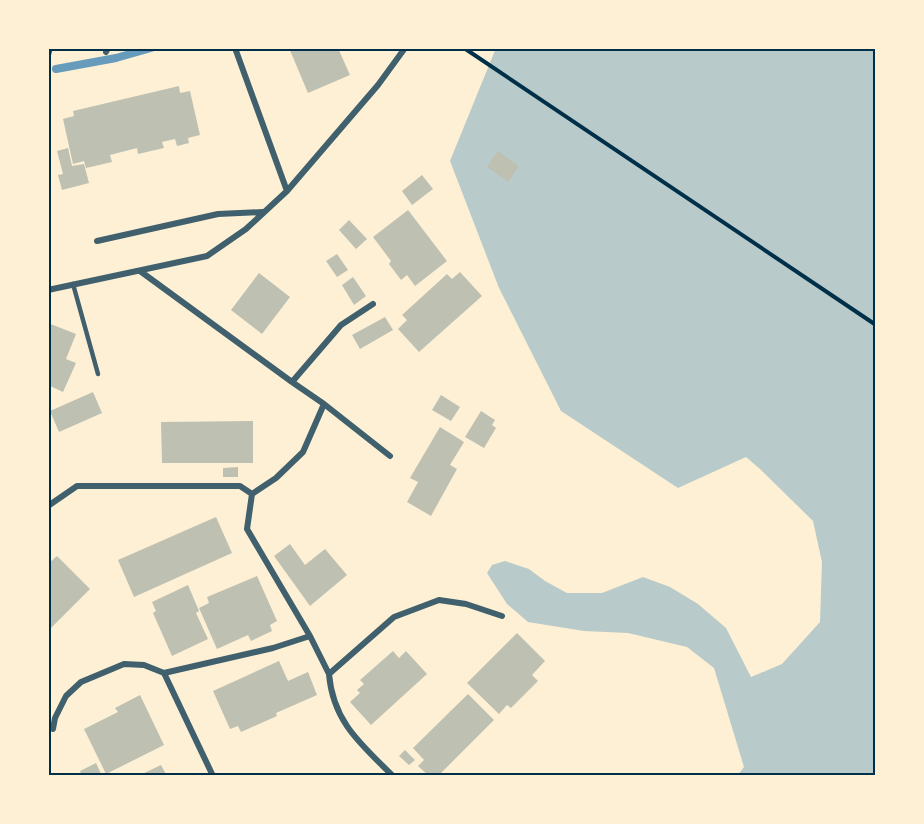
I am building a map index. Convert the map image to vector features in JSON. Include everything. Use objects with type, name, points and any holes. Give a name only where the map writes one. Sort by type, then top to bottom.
[{"type":"street","points":[[48,55],[50,48]]},
{"type":"street","points":[[236,48],[287,191]]},
{"type":"street","points":[[48,290],[207,256],[246,229],[287,191],[378,85],[405,48]]},
{"type":"street","points":[[98,242],[218,214],[263,212]]},
{"type":"street","points":[[140,271],[324,404],[390,456]]},
{"type":"street","points":[[292,382],[341,325],[373,304]]},
{"type":"street","points":[[324,404],[303,452],[276,478],[252,494],[247,529],[310,636],[329,674],[330,695],[352,736],[393,776]]},
{"type":"street","points":[[48,506],[77,486],[240,486],[252,494]]},
{"type":"street","points":[[329,674],[394,617],[439,600],[466,604],[502,616]]},
{"type":"street","points":[[53,729],[55,718],[66,696],[81,682],[124,664],[144,665],[164,673],[273,648],[310,636]]},
{"type":"street","points":[[164,673],[213,776]]},
{"type":"lane","points":[[74,284],[98,374]]},
{"type":"path","points":[[464,48],[876,325]]},
{"type":"shaded area","points":[[496,48],[876,48],[876,776],[737,776],[744,767],[714,668],[687,647],[628,633],[584,631],[528,622],[507,604],[487,573],[492,565],[505,561],[529,569],[567,593],[602,593],[643,577],[670,587],[698,604],[726,628],[751,677],[782,664],[820,622],[822,562],[813,521],[746,457],[678,488],[561,411],[499,288],[450,161]]},
{"type":"building","points":[[289,48],[338,48],[350,75],[308,93]]},
{"type":"building","points":[[179,86],[180,93],[190,91],[200,135],[188,138],[189,143],[177,146],[175,139],[162,142],[164,148],[138,154],[137,148],[110,155],[112,162],[86,168],[84,161],[73,164],[63,119],[74,116],[73,111]]},
{"type":"building","points":[[68,148],[72,166],[84,164],[89,183],[62,190],[58,175],[63,174],[57,151]]},
{"type":"building","points":[[498,151],[519,166],[508,182],[487,167]]},
{"type":"building","points":[[422,175],[433,189],[412,205],[402,191]]},
{"type":"building","points":[[408,210],[447,261],[415,286],[407,275],[401,280],[389,264],[391,261],[373,237]]},
{"type":"building","points":[[349,220],[367,239],[356,249],[339,230]]},
{"type":"building","points":[[337,254],[348,270],[337,277],[326,261]]},
{"type":"building","points":[[460,272],[482,296],[419,352],[398,329],[407,320],[402,315],[447,274],[452,279]]},
{"type":"building","points":[[259,273],[290,297],[262,334],[231,310]]},
{"type":"building","points":[[353,277],[366,296],[354,305],[342,285]]},
{"type":"building","points":[[385,317],[393,330],[360,349],[352,335]]},
{"type":"building","points":[[48,323],[76,334],[66,359],[76,363],[63,392],[48,385]]},
{"type":"building","points":[[93,392],[102,413],[59,432],[50,411]]},
{"type":"building","points":[[441,395],[460,407],[451,421],[432,410]]},
{"type":"building","points":[[481,411],[495,420],[492,425],[496,428],[484,448],[465,437]]},
{"type":"building","points":[[253,421],[253,463],[162,463],[161,422]]},
{"type":"building","points":[[440,427],[464,442],[450,465],[457,469],[431,516],[407,502],[418,482],[410,478]]},
{"type":"building","points":[[238,467],[238,477],[223,477],[223,468]]},
{"type":"building","points":[[216,517],[232,553],[134,597],[118,560]]},
{"type":"building","points":[[290,544],[305,565],[325,549],[347,575],[310,606],[274,556]]},
{"type":"building","points":[[57,556],[90,589],[50,629],[48,626],[48,564]]},
{"type":"building","points":[[257,576],[277,621],[270,625],[272,631],[251,641],[248,635],[217,649],[199,608],[209,603],[207,597]]},
{"type":"building","points":[[188,585],[199,611],[196,613],[208,639],[172,656],[153,613],[156,611],[152,602]]},
{"type":"building","points":[[517,633],[545,661],[532,675],[538,681],[511,708],[507,705],[499,714],[467,683]]},
{"type":"building","points":[[393,651],[399,658],[406,651],[427,674],[371,725],[350,702],[360,693],[357,690],[364,684],[360,680]]},
{"type":"building","points":[[279,661],[288,681],[308,672],[317,695],[241,732],[238,726],[230,729],[213,691]]},
{"type":"building","points":[[468,694],[494,720],[439,775],[437,773],[429,776],[418,766],[424,760],[413,748]]},
{"type":"building","points":[[140,695],[164,745],[106,774],[84,729],[118,712],[115,708]]},
{"type":"building","points":[[405,750],[415,760],[409,765],[399,756]]},
{"type":"building","points":[[96,763],[102,776],[82,776],[80,771]]},
{"type":"building","points":[[161,765],[167,776],[138,776]]},
{"type":"waterway","points":[[56,69],[116,58],[151,48]]}]
